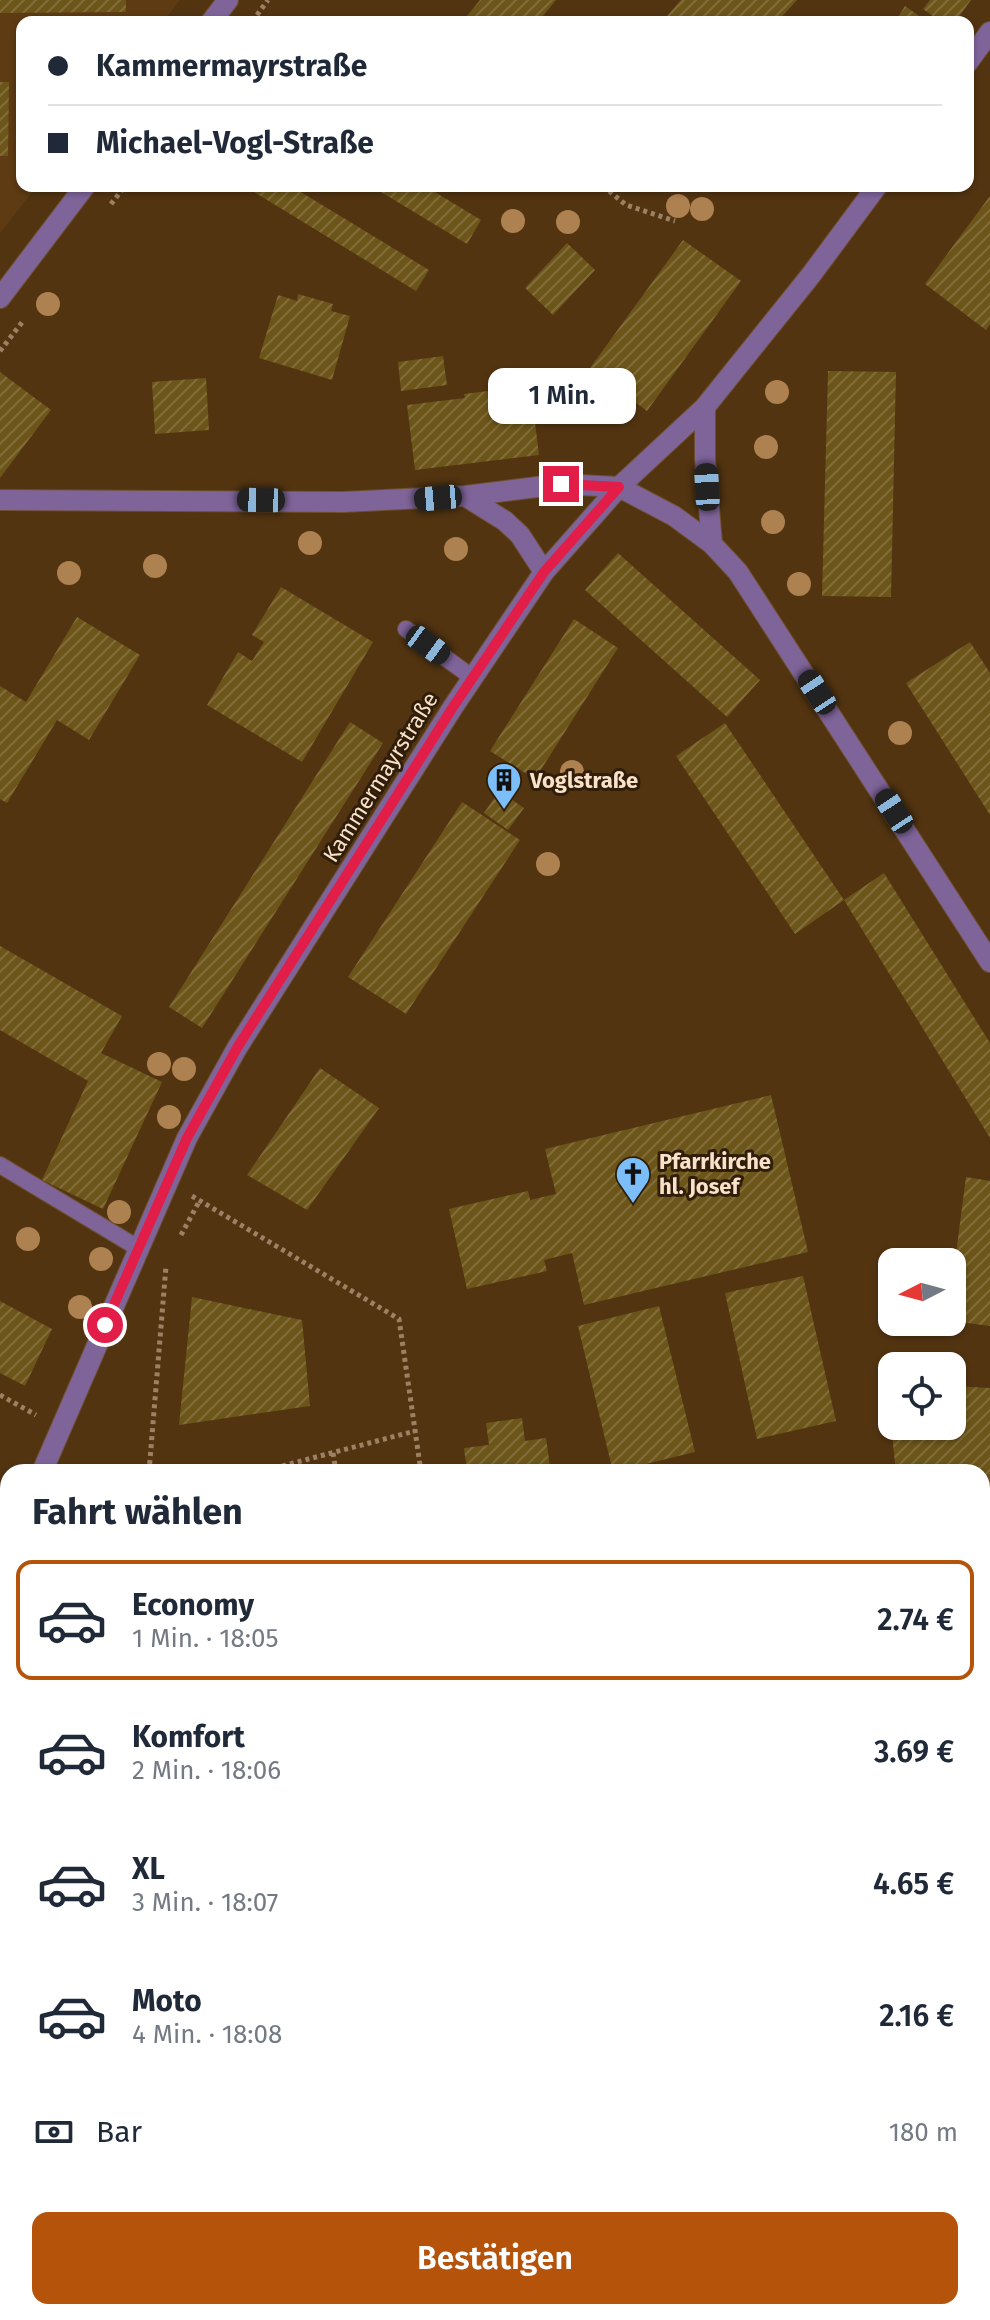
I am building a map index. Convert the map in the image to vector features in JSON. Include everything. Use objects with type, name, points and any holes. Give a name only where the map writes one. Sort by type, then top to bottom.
[{"type":"street","points":[[216,16],[228,0]]},
{"type":"street","points":[[974,54],[990,32]]},
{"type":"street","points":[[0,298],[80,192]]},
{"type":"street","name":"Kammermayrstraße","points":[[46,1464],[187,1138],[237,1048],[473,678],[544,572],[619,487],[705,407],[811,275],[873,192]]},
{"type":"street","points":[[705,407],[705,459],[712,544]]},
{"type":"street","points":[[0,500],[343,502],[465,496],[561,484],[619,487],[674,516],[712,544],[738,572],[990,962]]},
{"type":"street","points":[[465,496],[513,528],[544,572]]},
{"type":"lane","points":[[406,629],[473,678]]},
{"type":"lane","points":[[0,1165],[138,1248]]},
{"type":"path","points":[[610,192],[626,205],[675,221]]},
{"type":"path","points":[[168,1181],[399,1319],[420,1464]]},
{"type":"path","points":[[180,1237],[200,1200]]},
{"type":"path","points":[[150,1464],[167,1262]]},
{"type":"path","points":[[0,1395],[61,1429]]},
{"type":"path","points":[[290,1464],[415,1431]]},
{"type":"path","points":[[333,1453],[335,1464]]},
{"type":"shaded area","points":[[0,0],[180,0],[168,16],[16,16],[16,192],[32,192],[0,233]]},
{"type":"building","points":[[0,0],[126,0],[126,12],[0,13]]},
{"type":"building","points":[[480,0],[556,0],[543,16],[467,16]]},
{"type":"building","points":[[681,0],[797,0],[782,16],[667,16]]},
{"type":"building","points":[[930,0],[971,0],[959,16],[933,16],[923,9]]},
{"type":"building","points":[[905,6],[919,16],[899,16]]},
{"type":"building","points":[[0,82],[9,82],[8,156],[0,156]]},
{"type":"building","points":[[254,192],[301,192],[429,270],[416,291]]},
{"type":"building","points":[[381,192],[435,192],[481,220],[467,244]]},
{"type":"building","points":[[990,196],[990,324],[986,330],[925,284]]},
{"type":"building","points":[[683,240],[741,281],[647,411],[590,368]]},
{"type":"building","points":[[567,243],[595,270],[553,315],[525,288]]},
{"type":"building","points":[[298,294],[333,304],[331,311],[350,316],[332,380],[259,358],[278,295],[297,301]]},
{"type":"building","points":[[443,356],[447,385],[401,391],[398,362]]},
{"type":"building","points":[[828,371],[896,372],[891,597],[822,596]]},
{"type":"building","points":[[0,372],[51,410],[0,478]]},
{"type":"building","points":[[206,378],[209,430],[155,434],[152,382]]},
{"type":"building","points":[[511,388],[513,401],[529,399],[539,455],[415,470],[407,405],[465,398],[464,394]]},
{"type":"building","points":[[618,553],[760,680],[727,717],[585,590]]},
{"type":"building","points":[[281,587],[373,642],[302,762],[207,705],[238,652],[252,661],[264,642],[252,635]]},
{"type":"building","points":[[77,617],[140,655],[89,740],[57,720],[7,803],[0,799],[0,686],[26,702]]},
{"type":"building","points":[[574,619],[618,648],[535,779],[490,751]]},
{"type":"building","points":[[970,642],[990,673],[990,815],[906,683]]},
{"type":"building","points":[[350,722],[383,743],[202,1028],[169,1007]]},
{"type":"building","points":[[725,723],[844,900],[795,934],[676,756]]},
{"type":"building","name":"Voglstraße","points":[[499,791],[524,808],[508,830],[484,813]]},
{"type":"building","points":[[462,802],[520,840],[406,1014],[348,977]]},
{"type":"building","points":[[884,873],[990,1043],[990,1138],[844,900]]},
{"type":"building","points":[[0,946],[122,1016],[101,1053],[162,1082],[103,1209],[42,1180],[88,1081],[0,1030]]},
{"type":"building","points":[[320,1068],[379,1108],[307,1210],[247,1175]]},
{"type":"building","name":"Pfarrkirche hl. Josef","points":[[771,1095],[808,1252],[584,1305],[572,1253],[544,1260],[547,1271],[467,1289],[449,1209],[528,1191],[530,1200],[556,1194],[545,1149]]},
{"type":"building","points":[[966,1177],[990,1181],[990,1326],[966,1323],[966,1248],[957,1248]]},
{"type":"building","points":[[803,1276],[836,1421],[757,1439],[725,1293]]},
{"type":"building","points":[[192,1297],[302,1320],[310,1406],[179,1425]]},
{"type":"building","points":[[0,1301],[52,1329],[25,1386],[0,1373]]},
{"type":"building","points":[[659,1306],[695,1452],[646,1464],[611,1464],[578,1326]]},
{"type":"building","points":[[966,1387],[990,1388],[990,1464],[895,1464],[893,1440],[966,1440]]},
{"type":"building","points":[[522,1418],[525,1441],[546,1438],[550,1464],[466,1464],[464,1448],[489,1445],[486,1423]]},
{"type":"place","name":"Voglstraße","points":[[504,811]]},
{"type":"place","name":"Pfarrkirche hl. Josef","points":[[633,1205]]},
{"type":"route","points":[[105,1325],[187,1138],[237,1048],[453,707],[544,572],[619,487],[561,484]]}]
